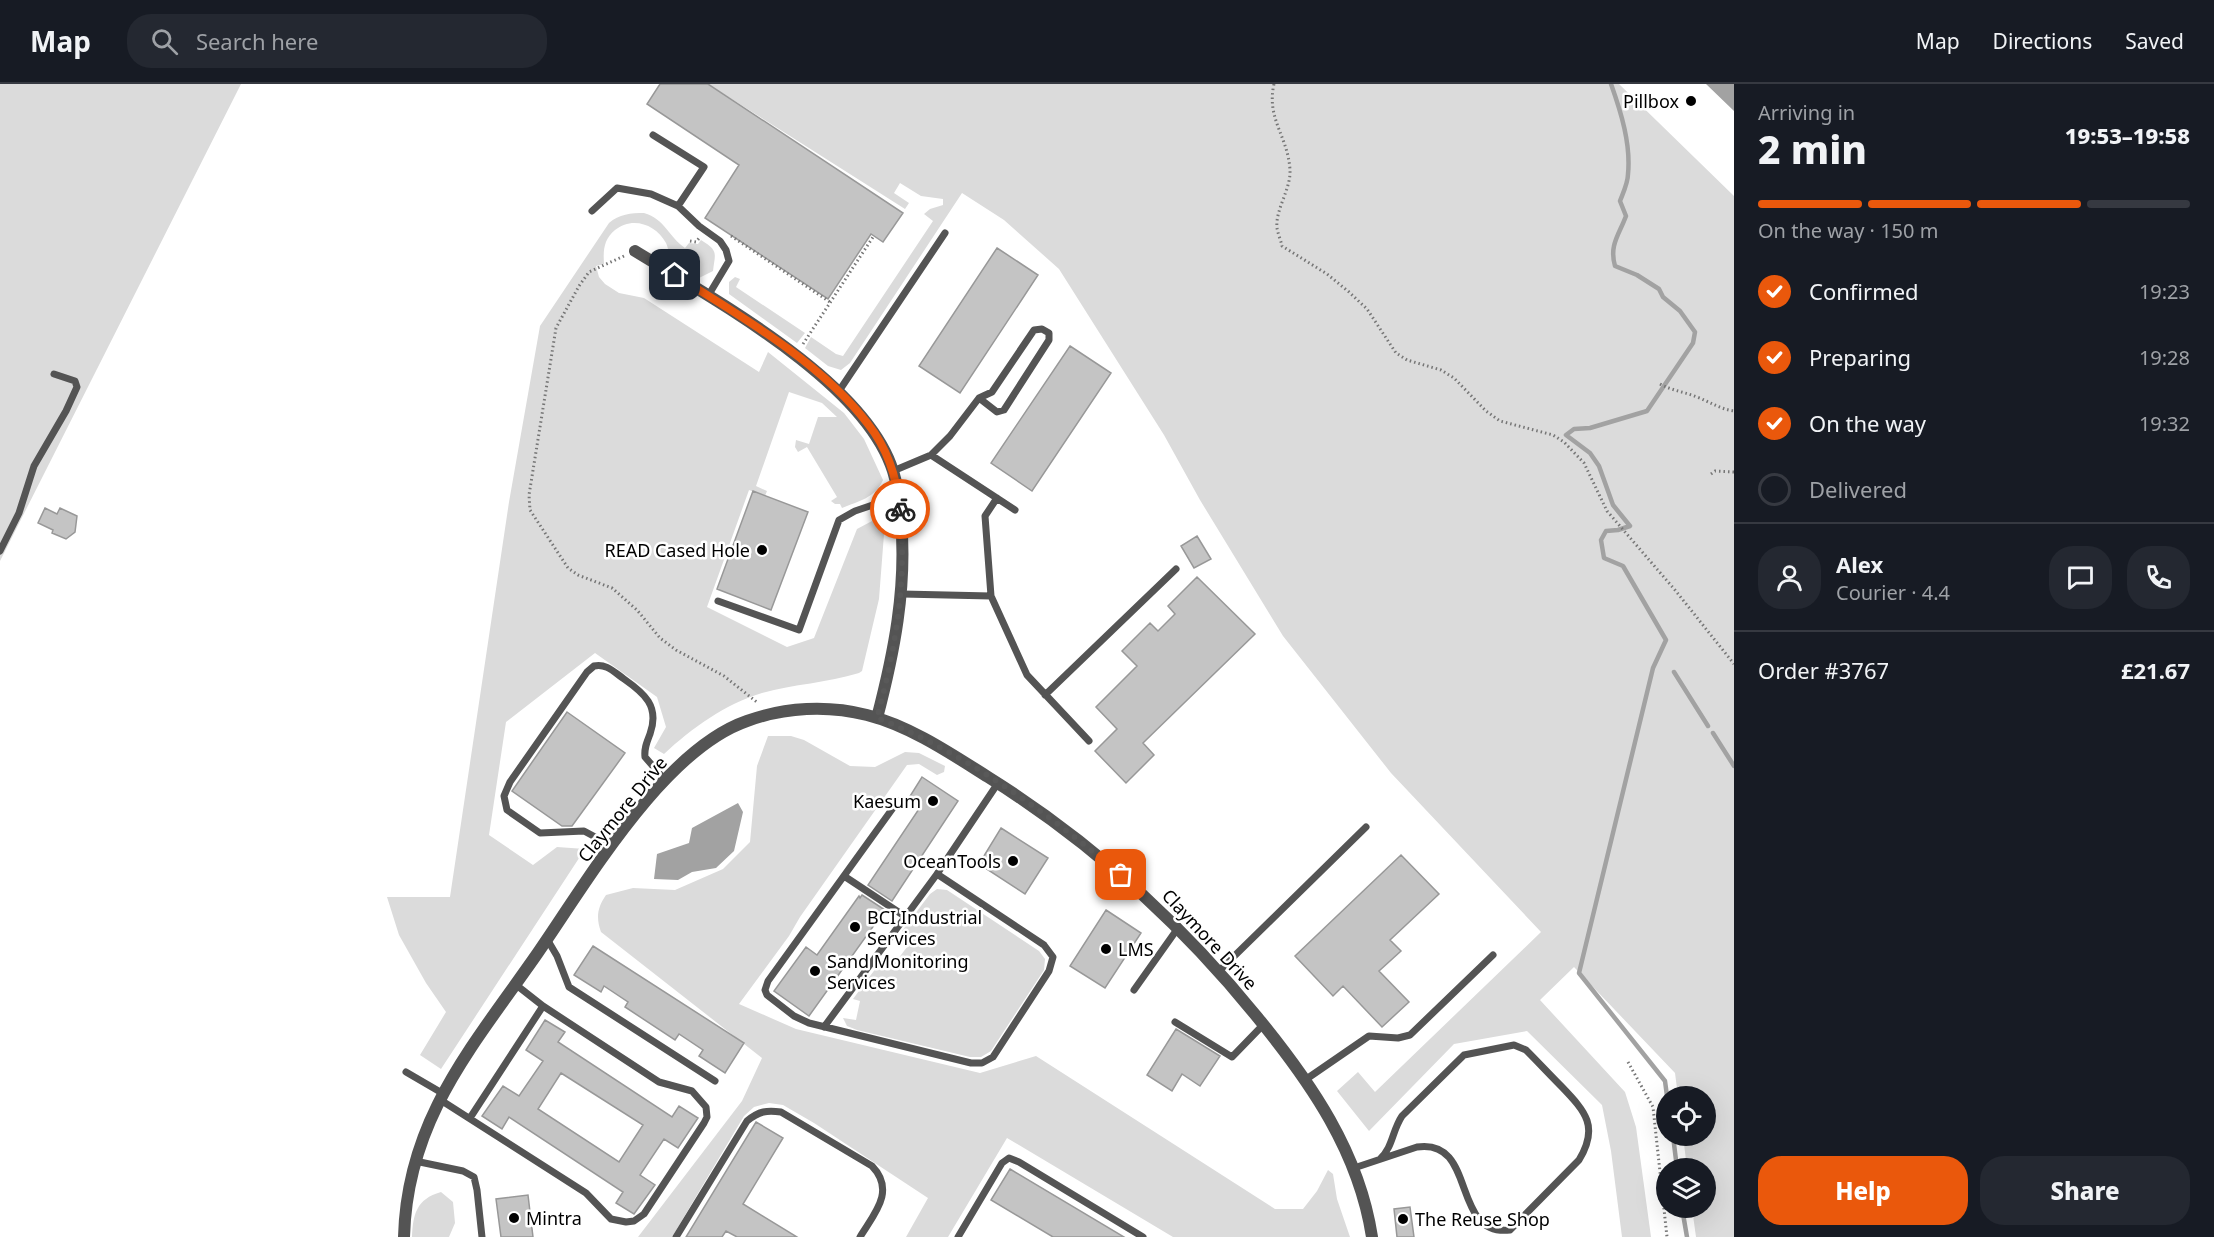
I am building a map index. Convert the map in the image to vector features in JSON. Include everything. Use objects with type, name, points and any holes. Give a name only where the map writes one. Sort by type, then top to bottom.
[{"type":"street","points":[[635,251],[708,296],[795,356],[839,391],[868,424],[882,446],[893,471],[899,496],[904,549],[902,594],[893,652],[877,718]]},
{"type":"street","name":"Claymore Drive","points":[[404,1237],[408,1192],[415,1161],[426,1127],[441,1096],[515,984],[612,846],[665,780],[712,738],[737,725],[765,715],[818,708],[848,711],[877,718],[933,744],[998,783],[1048,816],[1089,848],[1178,928],[1219,971],[1264,1024],[1332,1121],[1354,1168],[1364,1198],[1372,1237]]},
{"type":"lane","points":[[653,135],[704,167],[678,206]]},
{"type":"lane","points":[[592,211],[617,188],[651,194],[678,206],[720,241],[726,250],[729,261],[708,296]]},
{"type":"lane","points":[[839,391],[945,233]]},
{"type":"lane","points":[[893,471],[931,455],[950,436],[979,398],[992,392],[1034,330],[1042,329],[1049,333],[1049,340],[1004,410],[997,412],[979,398]]},
{"type":"lane","points":[[0,551],[19,513],[34,466],[66,411],[77,387],[75,381],[54,374]]},
{"type":"lane","points":[[931,455],[1015,510]]},
{"type":"lane","points":[[718,601],[799,630],[839,520],[855,511],[899,496]]},
{"type":"lane","points":[[997,498],[985,516],[991,596],[1027,675],[1089,741]]},
{"type":"lane","points":[[1045,695],[1176,568]]},
{"type":"lane","points":[[902,594],[991,596]]},
{"type":"lane","points":[[612,846],[584,831],[540,833],[507,810],[504,796],[510,782],[587,672],[594,666],[608,667],[646,696],[653,721],[645,747],[645,757],[665,780]]},
{"type":"lane","points":[[824,1028],[937,874],[998,783]]},
{"type":"lane","points":[[898,801],[768,981],[765,990],[770,998],[799,1019],[824,1028],[971,1063],[988,1061],[998,1052],[1049,971],[1052,964],[1051,953],[1044,945],[937,874]]},
{"type":"lane","points":[[1219,971],[1366,827]]},
{"type":"lane","points":[[844,876],[906,917]]},
{"type":"lane","points":[[1134,990],[1178,928]]},
{"type":"lane","points":[[547,939],[557,956],[569,987],[715,1081]]},
{"type":"lane","points":[[1305,1080],[1369,1036],[1398,1038],[1410,1035],[1493,955]]},
{"type":"lane","points":[[406,1072],[470,1118],[586,1193],[611,1219],[634,1221],[644,1214],[704,1123],[707,1117],[706,1107],[692,1091],[659,1082],[543,1006],[515,984]]},
{"type":"lane","points":[[470,1118],[543,1006]]},
{"type":"lane","points":[[1175,1022],[1232,1058],[1264,1024]]},
{"type":"lane","points":[[1354,1168],[1417,1147],[1436,1148],[1453,1164],[1472,1214],[1479,1224],[1488,1231],[1498,1234],[1510,1230],[1579,1160],[1586,1148],[1589,1135],[1588,1119],[1582,1107],[1526,1050],[1514,1045],[1471,1053],[1459,1059],[1402,1116],[1396,1125],[1387,1152],[1380,1159]]},
{"type":"lane","points":[[676,1237],[747,1121],[758,1112],[770,1111],[781,1112],[872,1166],[881,1175],[884,1186],[882,1198],[860,1237]]},
{"type":"lane","points":[[958,1237],[1002,1163],[1009,1158],[1143,1237]]},
{"type":"lane","points":[[415,1161],[463,1171],[474,1177],[482,1237]]},
{"type":"path","points":[[1274,84],[1273,112],[1288,155],[1290,173],[1276,227],[1282,246],[1327,274],[1349,292],[1366,309],[1396,353],[1407,360],[1441,370],[1454,378],[1486,411],[1500,421],[1553,435],[1564,442],[1584,463],[1607,511],[1675,590],[1734,664]]},
{"type":"path","points":[[690,241],[696,242],[705,230]]},
{"type":"path","points":[[728,235],[830,302]]},
{"type":"path","points":[[795,356],[873,237]]},
{"type":"path","points":[[635,251],[589,272],[556,328],[529,495],[530,510],[568,568],[578,576],[612,588],[638,610],[660,638],[676,650],[724,676],[757,702],[765,715]]},
{"type":"path","points":[[1660,384],[1674,392],[1698,397],[1722,410],[1734,411]]},
{"type":"path","points":[[1711,474],[1716,471],[1734,471]]},
{"type":"path","points":[[1628,1062],[1653,1107],[1667,1237]]},
{"type":"shaded area","points":[[0,84],[241,84],[0,561]]},
{"type":"shaded area","points":[[708,84],[1619,84],[1734,196],[1734,1237],[1696,1237],[1693,1218],[1716,1218],[1716,1158],[1686,1158],[1684,1146],[1716,1146],[1716,1086],[1677,1086],[1675,1073],[1574,967],[1540,1000],[1625,1092],[1636,1127],[1651,1237],[1622,1237],[1611,1151],[1602,1105],[1527,1031],[1454,1044],[1369,1131],[1337,1091],[1358,1072],[1375,1092],[1541,932],[1391,773],[1283,636],[1200,500],[1164,435],[1059,269],[1004,220],[962,193],[850,363],[841,370],[828,366],[805,348],[811,337],[836,354],[843,356],[933,221],[924,214],[930,209],[943,205],[943,199],[921,196],[900,183],[894,193],[909,203],[905,209]]},
{"type":"shaded area","points":[[1706,84],[1734,84],[1734,111]]},
{"type":"shaded area","points":[[644,213],[657,219],[685,248],[689,243],[698,244],[701,240],[711,247],[715,256],[713,271],[699,278],[672,260],[666,243],[656,231],[643,224],[629,223],[615,230],[608,237],[604,249],[604,264],[596,266],[599,277],[605,284],[619,293],[644,298],[759,372],[768,352],[844,413],[864,439],[883,480],[871,495],[842,508],[840,504],[831,501],[837,497],[807,447],[798,452],[795,447],[796,440],[809,444],[818,417],[837,417],[822,403],[789,392],[756,486],[767,491],[765,496],[749,490],[707,607],[787,647],[814,638],[857,529],[872,521],[884,534],[879,599],[862,671],[748,698],[710,718],[664,754],[654,748],[666,727],[657,697],[595,653],[506,722],[489,835],[533,865],[557,847],[585,849],[441,1069],[420,1055],[446,1012],[426,983],[399,935],[387,897],[450,897],[509,502],[540,326],[609,223],[625,215]]},
{"type":"shaded area","points":[[735,277],[740,279],[736,287],[805,333],[797,343],[729,294],[729,282]]},
{"type":"shaded area","points":[[768,736],[791,736],[804,740],[850,766],[875,767],[905,752],[919,753],[945,766],[944,772],[937,775],[919,764],[907,765],[789,936],[739,1004],[796,1029],[980,1073],[1036,1056],[1275,1209],[1303,1209],[1317,1191],[1328,1170],[1333,1174],[1337,1199],[1350,1237],[1173,1237],[1007,1138],[948,1237],[906,1237],[928,1198],[814,1123],[783,1105],[769,1103],[754,1107],[744,1116],[672,1237],[638,1237],[742,1101],[762,1058],[601,932],[598,922],[599,909],[606,895],[633,888],[675,890],[723,869],[750,842],[757,766]]},
{"type":"shaded area","points":[[738,803],[743,812],[734,851],[716,868],[692,872],[678,880],[654,879],[657,854],[689,843],[692,828]]},
{"type":"shaded area","points":[[937,889],[947,890],[1039,951],[1045,959],[1044,970],[991,1051],[981,1057],[970,1057],[857,1030],[847,1026],[843,1018],[856,1020],[860,1001],[853,999],[882,960],[892,967],[913,939],[902,931],[930,894]]},
{"type":"shaded area","points":[[441,1192],[453,1202],[455,1223],[449,1237],[412,1237],[413,1222],[421,1204]]},
{"type":"building","points":[[660,84],[708,84],[903,213],[883,242],[871,234],[828,299],[705,218],[739,165],[647,104]]},
{"type":"building","points":[[997,248],[1038,275],[960,393],[919,366]]},
{"type":"building","points":[[1070,346],[1111,373],[1032,491],[991,463]]},
{"type":"building","name":"READ Cased Hole","points":[[753,491],[808,512],[771,610],[717,589]]},
{"type":"building","points":[[45,508],[57,514],[60,508],[77,516],[75,532],[66,539],[38,523]]},
{"type":"building","points":[[1197,536],[1211,559],[1194,568],[1181,546]]},
{"type":"building","points":[[1197,577],[1255,634],[1143,743],[1154,755],[1126,783],[1095,751],[1117,729],[1096,707],[1137,666],[1122,651],[1150,623],[1158,631],[1175,614],[1168,606]]},
{"type":"building","points":[[567,712],[625,753],[572,826],[562,826],[512,791]]},
{"type":"building","points":[[922,777],[958,801],[892,901],[868,885],[919,809],[907,801]]},
{"type":"building","name":"OceanTools","points":[[1001,828],[1048,858],[1025,894],[979,864]]},
{"type":"building","points":[[1401,855],[1439,894],[1390,940],[1401,951],[1379,971],[1409,1002],[1382,1027],[1343,986],[1333,996],[1295,956]]},
{"type":"building","points":[[862,895],[885,910],[809,1016],[774,991],[806,947],[817,955],[859,896],[860,898]]},
{"type":"building","name":"LMS","points":[[1106,910],[1141,933],[1105,988],[1070,966]]},
{"type":"building","points":[[593,946],[744,1043],[725,1073],[699,1056],[703,1050],[679,1034],[675,1040],[625,1007],[628,1002],[604,986],[601,992],[574,975]]},
{"type":"building","points":[[545,1020],[565,1032],[558,1042],[672,1117],[679,1106],[698,1118],[678,1148],[664,1139],[640,1175],[655,1185],[634,1214],[616,1203],[623,1192],[509,1117],[502,1129],[482,1116],[503,1086],[519,1096],[543,1061],[526,1050]],"holes":[[[561,1073],[643,1125],[619,1162],[538,1109]]]},
{"type":"building","points":[[1176,1029],[1220,1056],[1200,1086],[1182,1074],[1172,1091],[1147,1075]]},
{"type":"building","points":[[756,1122],[783,1138],[743,1204],[797,1237],[737,1237],[726,1231],[722,1237],[686,1237]]},
{"type":"building","points":[[1010,1169],[1124,1237],[1053,1237],[991,1200]]},
{"type":"building","name":"Mintra","points":[[528,1195],[533,1237],[501,1237],[496,1199]]},
{"type":"building","name":"The Reuse Shop","points":[[1410,1207],[1414,1237],[1397,1237],[1394,1209]]},
{"type":"waterway","points":[[1611,84],[1624,128],[1629,163],[1627,181],[1620,201],[1626,216],[1614,246],[1615,266],[1637,275],[1659,289],[1663,297],[1680,311],[1695,332],[1693,343],[1647,411],[1590,428],[1574,429],[1566,435],[1590,453],[1599,466],[1613,505],[1630,526],[1606,531],[1601,540],[1604,558],[1623,566],[1666,640],[1653,668],[1579,973],[1665,1081],[1666,1086]]},
{"type":"waterway","points":[[1674,672],[1708,726]]},
{"type":"waterway","points":[[1713,733],[1734,766]]},
{"type":"waterway","points":[[1674,1146],[1676,1158]]},
{"type":"waterway","points":[[1684,1218],[1687,1237]]},
{"type":"way so far","points":[[900,509],[904,549],[902,594],[893,652],[877,718],[933,744],[1037,808],[1121,875]]},
{"type":"place","name":"Pillbox","points":[[1691,101]]},
{"type":"place","name":"READ Cased Hole","points":[[762,550]]},
{"type":"place","name":"Kaesum","points":[[933,801]]},
{"type":"place","name":"OceanTools","points":[[1013,861]]},
{"type":"place","name":"BCI Industrial Services","points":[[855,927]]},
{"type":"place","name":"LMS","points":[[1106,949]]},
{"type":"place","name":"Sand Monitoring Services","points":[[815,971]]},
{"type":"place","name":"Mintra","points":[[514,1218]]},
{"type":"place","name":"The Reuse Shop","points":[[1403,1219]]},
{"type":"route","points":[[675,275],[765,333],[839,391],[868,424],[882,446],[893,471],[900,509]]}]
